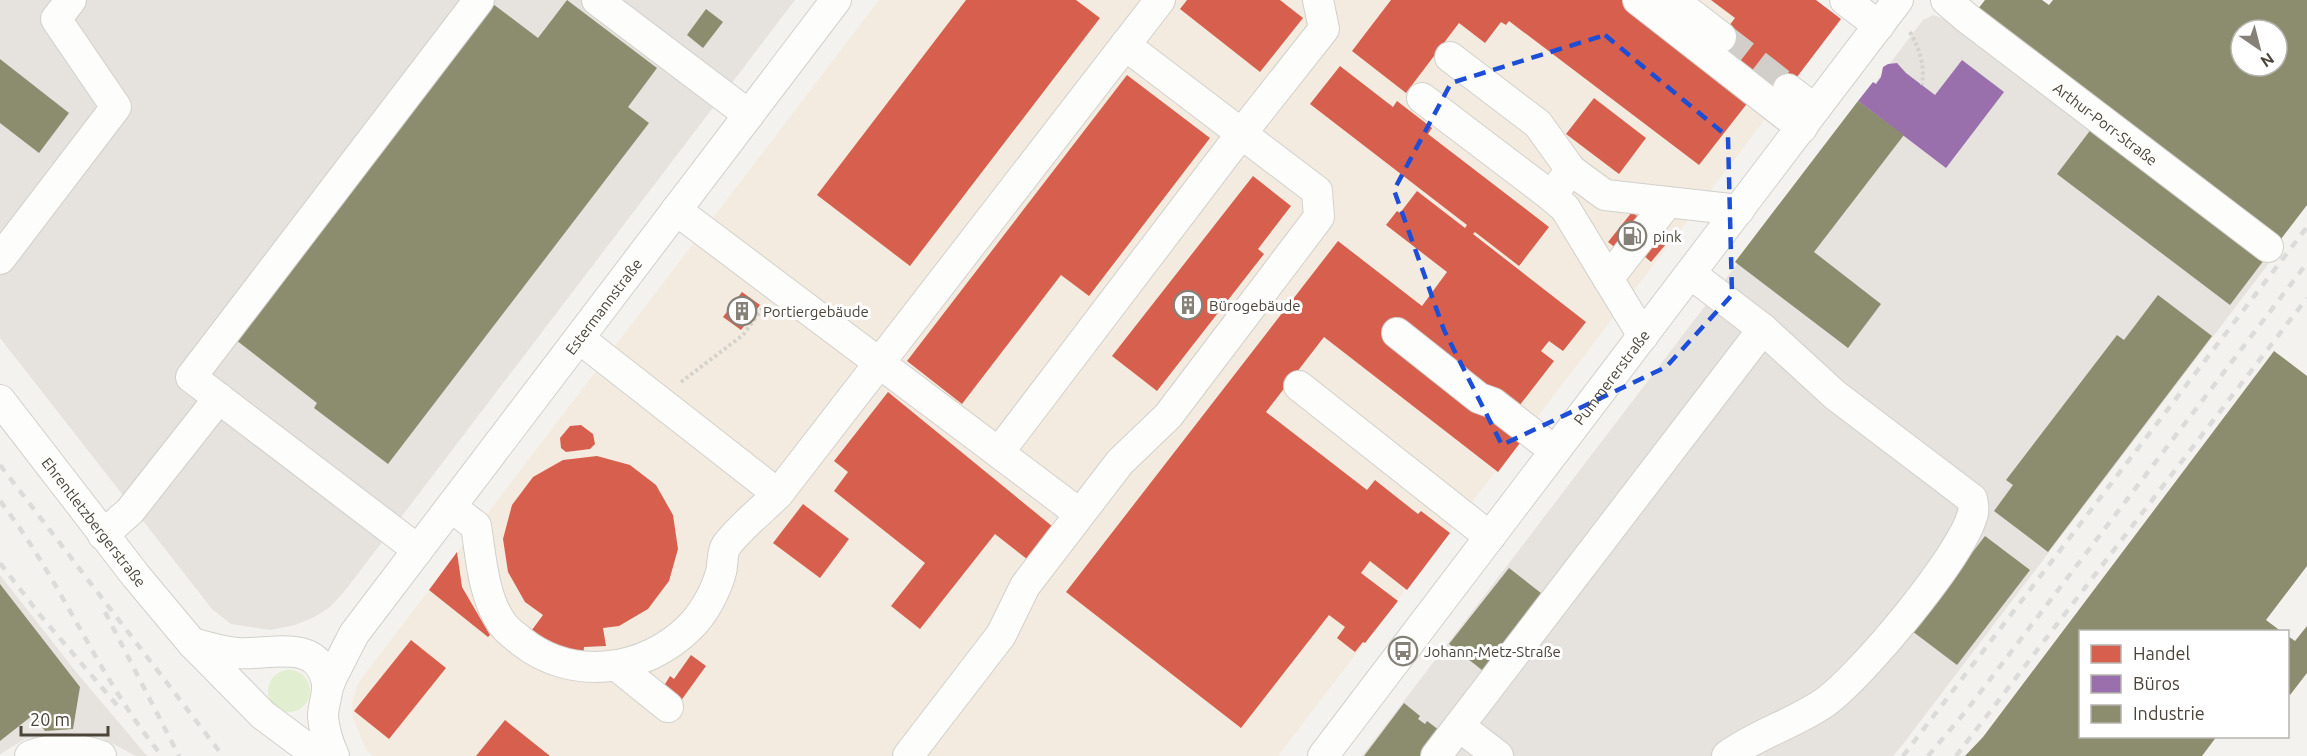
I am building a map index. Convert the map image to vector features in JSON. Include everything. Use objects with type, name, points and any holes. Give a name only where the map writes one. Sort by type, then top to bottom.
[{"type":"street","points":[[4,244],[116,107],[56,19],[71,0]]},
{"type":"street","points":[[418,550],[191,377],[479,0]]},
{"type":"street","points":[[597,0],[749,115]]},
{"type":"street","name":"Estermannstraße","points":[[326,696],[344,652],[369,613],[836,0]]},
{"type":"street","points":[[451,507],[476,526],[485,582],[500,622],[535,652],[572,665],[590,668],[617,666],[646,658],[671,644],[692,626],[708,602],[721,573],[725,547],[778,494],[1160,0]]},
{"type":"street","points":[[999,453],[1241,134],[1324,29],[1318,0]]},
{"type":"street","points":[[1638,0],[1808,118]]},
{"type":"street","points":[[1673,0],[1721,37]]},
{"type":"street","points":[[1845,0],[1879,26]]},
{"type":"street","name":"Pummererstraße","points":[[1323,756],[1898,0]]},
{"type":"street","name":"Arthur-Porr-Straße","points":[[1946,0],[2268,247]]},
{"type":"street","points":[[908,756],[1001,635],[1025,586],[1120,462],[1168,416],[1319,217],[1317,191],[1125,45]]},
{"type":"street","points":[[1450,57],[1538,124],[1572,170],[1605,195],[1739,210]]},
{"type":"street","points":[[1788,89],[1808,118]]},
{"type":"street","points":[[1422,98],[1565,208],[1643,336]]},
{"type":"street","points":[[1551,196],[1572,170]]},
{"type":"street","points":[[1604,272],[1659,201]]},
{"type":"street","points":[[676,210],[1080,514]]},
{"type":"street","points":[[1691,274],[1763,329],[1835,395],[1972,499],[1973,511],[1966,529],[1947,561],[1904,619],[1846,685],[1799,719],[1749,742],[1727,756]]},
{"type":"street","points":[[1436,756],[1763,329]]},
{"type":"street","points":[[1397,333],[1479,398],[1493,403],[1556,451]]},
{"type":"street","points":[[580,339],[778,494]]},
{"type":"street","points":[[1299,386],[1490,537]]},
{"type":"street","points":[[104,535],[130,511],[219,398]]},
{"type":"street","name":"Ehrentletzbergerstraße","points":[[0,400],[104,535],[192,643],[267,718],[318,756]]},
{"type":"street","name":"Estermannstraße","points":[[284,651],[328,639],[369,613]]},
{"type":"street","points":[[192,643],[236,653],[284,651],[305,654],[316,661],[326,677],[323,716],[327,741],[334,756]]},
{"type":"street","name":"Ehrentletzbergerstraße","points":[[267,718],[254,703],[251,689],[254,676],[265,659],[284,651]]},
{"type":"street","points":[[617,666],[668,707]]},
{"type":"street","points":[[267,718],[283,725],[300,724],[313,718],[326,696]]},
{"type":"street","points":[[1459,726],[1498,756]]},
{"type":"street","points":[[30,756],[56,750],[75,750],[101,756]]},
{"type":"path","points":[[1910,32],[1921,55],[1924,70],[1922,85]]},
{"type":"path","points":[[658,400],[743,335],[779,287]]},
{"type":"highlighted area","points":[[1605,35],[1728,137],[1732,295],[1666,367],[1502,445],[1444,330],[1394,190],[1451,83]]},
{"type":"shaded area","points":[[0,0],[795,0],[344,592],[330,607],[314,617],[295,625],[270,630],[231,624],[212,609],[0,338]]},
{"type":"shaded area","points":[[879,0],[1815,0],[1841,20],[1278,756],[373,756],[366,750],[353,718],[352,702],[358,683]]},
{"type":"shaded area","points":[[1933,15],[1950,21],[2269,263],[1903,744],[1893,756],[1362,756],[1923,20]]},
{"type":"shaded area","points":[[0,575],[77,673],[147,756],[136,756],[100,737],[76,733],[25,739],[0,754]]},
{"type":"green space","points":[[289,670],[304,676],[310,691],[304,706],[289,712],[274,706],[268,691],[274,676]]},
{"type":"building: Handel","points":[[966,0],[1076,0],[1100,18],[910,266],[817,195]]},
{"type":"building: Handel","points":[[1187,0],[1280,0],[1303,18],[1260,72],[1180,9]]},
{"type":"building: Handel","points":[[1391,0],[1627,0],[1753,96],[1699,165],[1509,21],[1506,25],[1501,22],[1485,43],[1459,23],[1406,93],[1352,51]]},
{"type":"building: Handel","points":[[1711,0],[1816,0],[1841,19],[1781,98],[1713,47],[1735,18]]},
{"type":"building: Handel","points":[[1340,66],[1393,107],[1397,101],[1432,128],[1428,134],[1549,227],[1519,266],[1475,232],[1473,234],[1586,322],[1563,351],[1549,341],[1541,351],[1554,361],[1516,410],[1523,439],[1498,472],[1324,337],[1266,412],[1367,490],[1375,480],[1418,514],[1421,511],[1450,533],[1407,590],[1370,561],[1361,573],[1398,601],[1365,643],[1363,642],[1355,652],[1337,638],[1345,627],[1329,615],[1241,728],[1066,592],[1338,241],[1422,306],[1447,272],[1386,225],[1397,211],[1400,213],[1417,191],[1465,228],[1467,225],[1310,104]]},
{"type":"building: Handel","points":[[1127,75],[1210,138],[1089,296],[1061,275],[962,404],[907,361]]},
{"type":"building: Handel","points":[[1594,98],[1646,138],[1619,174],[1566,134]]},
{"type":"building: Handel","name":"Bürogebäude","points":[[1253,176],[1291,206],[1258,249],[1264,254],[1157,391],[1112,356]]},
{"type":"building: Handel","name":"pink","points":[[1632,212],[1655,230],[1632,260],[1608,242]]},
{"type":"building: Handel","points":[[1658,238],[1666,244],[1651,262],[1643,255]]},
{"type":"building: Handel","name":"Portiergebäude","points":[[742,292],[760,305],[741,330],[723,317]]},
{"type":"building: Handel","points":[[888,392],[1058,531],[1032,563],[995,534],[920,629],[891,606],[925,563],[834,491],[848,472],[834,461]]},
{"type":"building: Handel","points":[[581,425],[593,434],[595,444],[590,449],[566,452],[561,448],[560,438],[570,426]]},
{"type":"building: Handel","points":[[597,456],[630,465],[656,485],[673,515],[678,549],[669,581],[648,609],[619,626],[603,628],[606,646],[584,647],[583,657],[529,634],[543,615],[525,602],[508,572],[503,539],[512,505],[533,477],[563,460]]},
{"type":"building: Handel","points":[[803,504],[849,539],[820,578],[773,543]]},
{"type":"building: Handel","points":[[457,552],[462,587],[490,635],[488,637],[429,590]]},
{"type":"building: Handel","points":[[411,640],[446,668],[389,739],[354,711]]},
{"type":"building: Handel","points":[[691,655],[706,666],[680,702],[662,689],[670,676],[674,679]]},
{"type":"building: Handel","points":[[505,720],[550,756],[476,756]]},
{"type":"building: Büros","points":[[1962,60],[2004,92],[1946,168],[1858,101],[1873,82],[1876,84],[1881,77],[1883,67],[1888,64],[1897,63],[1906,73],[1935,95]]},
{"type":"building: Industrie","points":[[567,0],[657,68],[628,107],[649,123],[388,464],[314,408],[317,403],[236,340],[493,4],[538,38]]},
{"type":"building: Industrie","points":[[1985,0],[2042,0],[2049,5],[2053,0],[2307,0],[2307,205],[2281,239],[1978,9]]},
{"type":"building: Industrie","points":[[706,9],[723,22],[703,48],[687,35]]},
{"type":"building: Industrie","points":[[0,59],[69,113],[39,153],[0,123]]},
{"type":"building: Industrie","points":[[1858,101],[1904,135],[1814,252],[1881,304],[1848,348],[1735,262]]},
{"type":"building: Industrie","points":[[2092,128],[2264,260],[2230,305],[2057,174]]},
{"type":"building: Industrie","points":[[2158,295],[2212,336],[2048,552],[1994,511],[2013,485],[2006,480],[2117,335],[2124,340]]},
{"type":"building: Industrie","points":[[2274,351],[2307,376],[2307,566],[2266,620],[2279,630],[2079,630],[2079,738],[2216,738],[2202,756],[1965,756],[1983,737]]},
{"type":"building: Industrie","points":[[1985,536],[2030,570],[1957,665],[1912,631]]},
{"type":"building: Industrie","points":[[1509,568],[1546,597],[1487,674],[1449,644]]},
{"type":"building: Industrie","points":[[0,584],[80,687],[73,729],[45,731],[33,715],[0,741]]},
{"type":"building: Industrie","points":[[2307,626],[2307,673],[2290,695],[2289,637],[2295,641]]},
{"type":"building: Industrie","points":[[1404,703],[1420,716],[1418,719],[1425,724],[1427,721],[1443,733],[1425,756],[1364,756]]},
{"type":"tunnel","points":[[1721,37],[1788,89]]},
{"type":"railway","points":[[1903,756],[2307,227]]},
{"type":"railway","points":[[1928,756],[1966,711],[2307,263]]},
{"type":"railway","points":[[1956,756],[2307,298]]},
{"type":"railway","points":[[0,465],[223,756]]},
{"type":"railway","points":[[0,501],[42,564],[118,694],[162,756]]},
{"type":"railway","points":[[0,563],[40,615],[122,711]]},
{"type":"railway","points":[[105,612],[179,756]]},
{"type":"place","name":"pink","points":[[1632,236]]},
{"type":"place","name":"Bürogebäude","points":[[1188,305]]},
{"type":"place","name":"Portiergebäude","points":[[742,311]]},
{"type":"place","name":"Johann-Metz-Straße","points":[[1403,651]]}]
